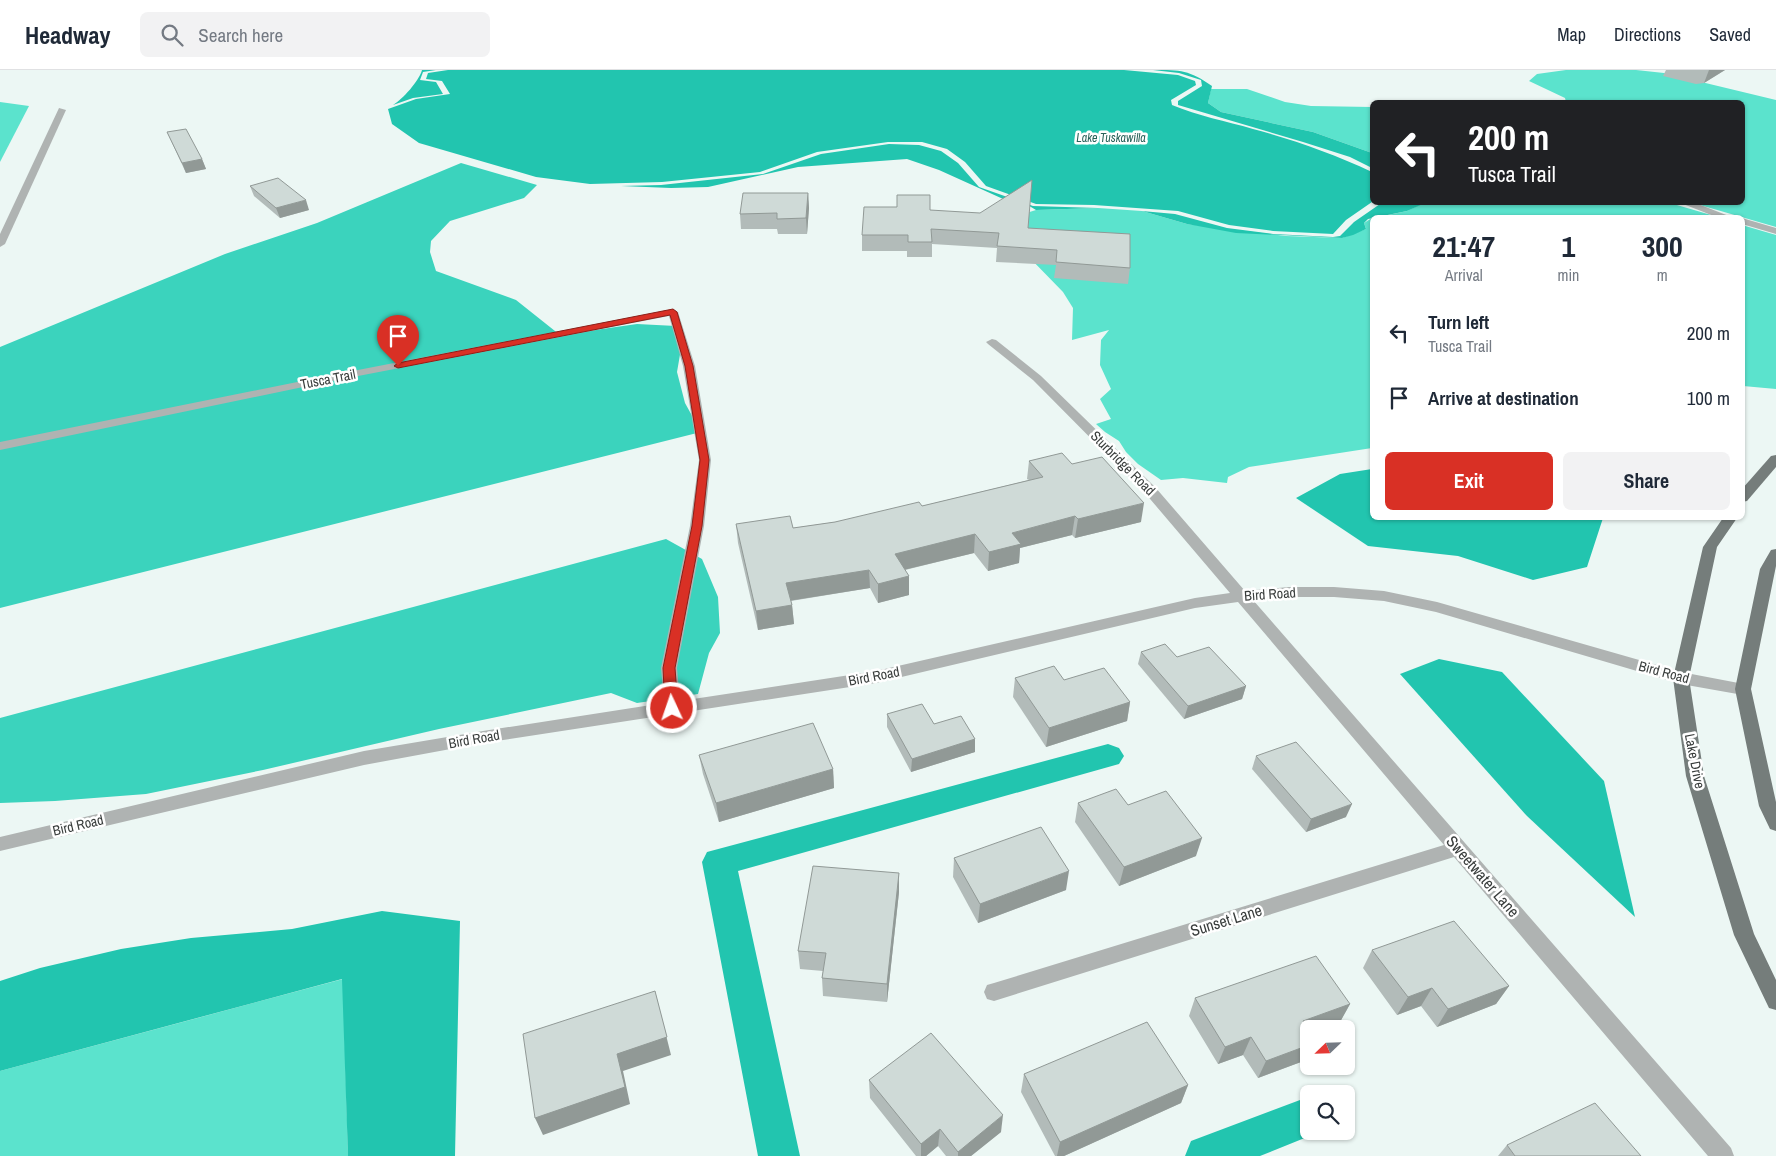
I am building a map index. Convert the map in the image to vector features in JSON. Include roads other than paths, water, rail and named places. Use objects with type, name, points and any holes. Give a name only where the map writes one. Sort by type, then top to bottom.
[{"type":"main road","points":[[1745,495],[1776,459]]},
{"type":"main road","name":"Lake Drive","points":[[1729,520],[1710,547],[1681,678],[1695,776],[1744,935],[1776,1001]]},
{"type":"main road","points":[[1776,553],[1767,569],[1743,690],[1768,806],[1776,824]]},
{"type":"street","points":[[0,244],[62,110]]},
{"type":"street","points":[[1691,205],[1721,215]]},
{"type":"street","points":[[1745,222],[1776,231]]},
{"type":"street","name":"Tusca Trail","points":[[0,446],[327,379],[673,312],[689,366],[704,460],[697,526],[669,668],[672,708]]},
{"type":"street","name":"Sturbridge Road","points":[[992,342],[1037,378],[1150,490],[1242,596]]},
{"type":"street","name":"Bird Road","points":[[0,844],[364,758],[483,737],[876,677],[1195,603],[1242,596],[1290,592],[1334,592],[1384,596],[1437,607],[1681,678],[1743,690]]},
{"type":"street","name":"Sweetwater Lane","points":[[1242,596],[1723,1156]]},
{"type":"street","name":"Sunset Lane","points":[[994,992],[1459,848]]},
{"type":"water","points":[[422,70],[436,70],[423,72],[420,80],[436,82],[443,94],[413,98],[393,105],[410,89]]},
{"type":"water","name":"Lake Tuskawilla","points":[[448,70],[1124,70],[1178,75],[1195,81],[1196,85],[1171,100],[1172,105],[1299,143],[1370,171],[1370,203],[1346,220],[1333,234],[1273,231],[1229,225],[1178,211],[1094,205],[1036,204],[986,186],[965,162],[947,149],[922,142],[888,142],[817,152],[760,172],[662,182],[590,184],[536,177],[419,143],[392,124],[388,109],[416,99],[450,94],[442,81],[426,79],[428,73]]},
{"type":"water","points":[[1153,70],[1184,72],[1204,81],[1212,86],[1208,103],[1221,112],[1313,132],[1370,152],[1370,167],[1350,157],[1178,105],[1178,101],[1202,86],[1201,80],[1179,73]]},
{"type":"water","points":[[889,144],[919,145],[941,151],[958,163],[979,187],[1033,206],[1098,208],[1036,210],[1026,204],[1012,203],[939,170],[907,159],[798,167],[708,187],[621,186],[661,185],[763,174],[821,154]]},
{"type":"water","points":[[1379,205],[1420,205],[1407,211],[1388,215],[1370,215],[1370,219],[1364,223],[1366,229],[1342,238],[1236,233],[1187,224],[1142,211],[1175,214],[1227,228],[1273,234],[1340,236],[1354,222]]},
{"type":"water","points":[[1370,469],[1370,520],[1602,520],[1587,567],[1533,580],[1458,556],[1368,546],[1296,498],[1340,474]]},
{"type":"water","points":[[1439,659],[1502,672],[1604,781],[1635,917],[1527,816],[1400,674]]},
{"type":"water","points":[[382,911],[460,921],[455,1156],[348,1156],[342,979],[0,1071],[0,981],[40,968],[121,949],[191,938],[292,929]]},
{"type":"waterway","points":[[779,1156],[719,862],[1108,756]]},
{"type":"waterway","points":[[1206,1156],[1300,1120]]}]
